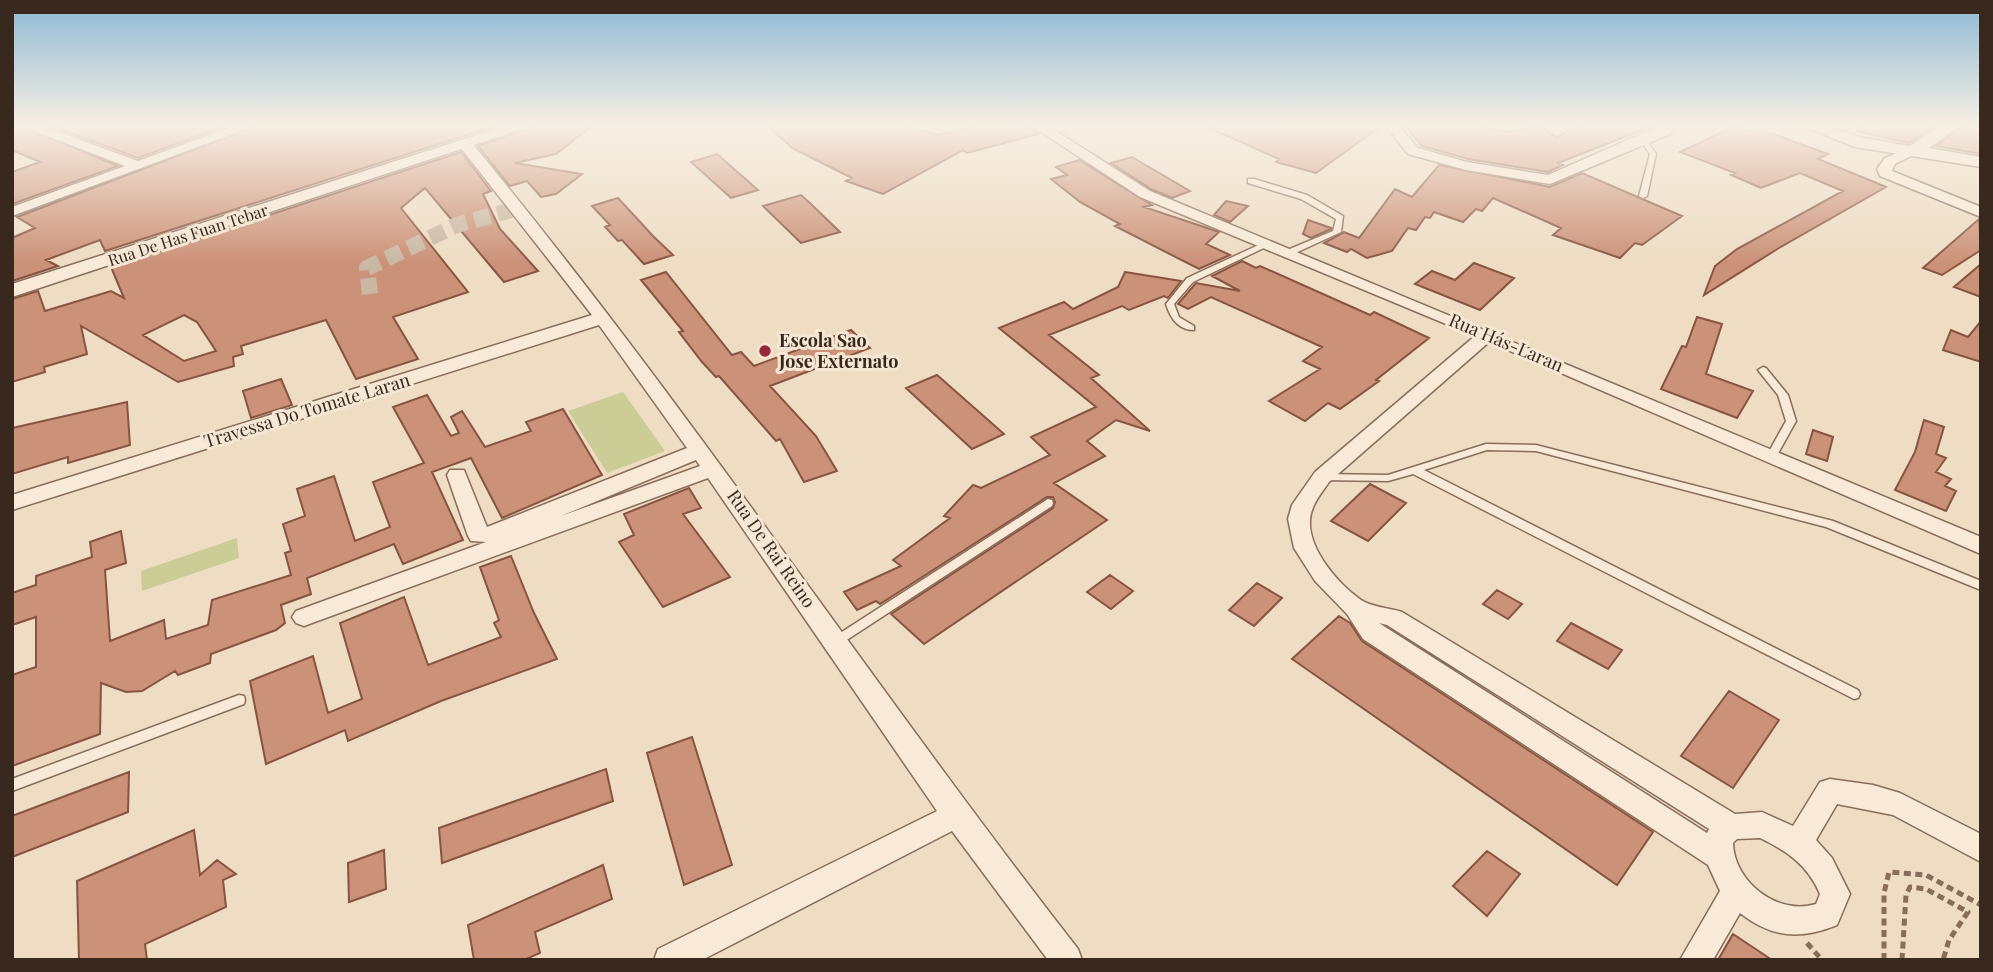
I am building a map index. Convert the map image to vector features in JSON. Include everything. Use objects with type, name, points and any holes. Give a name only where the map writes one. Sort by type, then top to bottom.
[{"type":"street","points":[[15,208],[122,171]]},
{"type":"street","name":"Rua De Has Fuan Tebar","points":[[12,292],[385,171]]},
{"type":"street","name":"Rua De Rai Reino","points":[[488,171],[519,208],[708,459],[956,815],[1068,960]]},
{"type":"street","name":"Rua Hás-Laran","points":[[1109,171],[1144,194],[1487,335],[1981,546]]},
{"type":"street","points":[[1498,171],[1550,180],[1571,171]]},
{"type":"street","points":[[1885,171],[1981,213]]},
{"type":"street","name":"Travessa Do Tomate Laran","points":[[12,503],[602,318]]},
{"type":"street","points":[[1487,335],[1322,477],[1302,507],[1301,538],[1323,577],[1354,608],[1372,632],[1716,855]]},
{"type":"street","points":[[457,475],[479,536],[500,532],[708,459]]},
{"type":"street","points":[[304,617],[708,459]]},
{"type":"street","points":[[1354,608],[1394,618],[1731,827],[1762,825],[1798,842],[1824,866],[1835,894],[1826,915],[1801,922],[1767,912],[1737,890],[1723,873],[1716,855],[1718,838],[1731,827]]},
{"type":"street","points":[[1798,842],[1830,791],[1873,797],[1899,805],[1981,849]]},
{"type":"street","points":[[669,960],[956,815]]},
{"type":"street","points":[[1695,960],[1737,890]]},
{"type":"lane","points":[[1643,195],[1649,171]]},
{"type":"lane","points":[[1251,181],[1304,197],[1340,218],[1337,232],[1288,253]]},
{"type":"lane","points":[[1191,328],[1175,318],[1170,304],[1190,280],[1268,244]]},
{"type":"lane","points":[[1763,370],[1783,395],[1791,421],[1771,457]]},
{"type":"lane","points":[[1322,477],[1388,478],[1486,447],[1536,448],[1829,524],[1981,586]]},
{"type":"lane","points":[[1415,470],[1854,694]]},
{"type":"lane","points":[[835,642],[1048,503]]},
{"type":"lane","points":[[12,785],[239,699]]},
{"type":"path","points":[[1884,960],[1888,940],[1884,884],[1889,872],[1926,875],[1981,905]]},
{"type":"path","points":[[1902,960],[1906,895],[1910,887],[1926,889],[1968,912],[1949,940],[1943,960]]},
{"type":"green space","points":[[623,392],[665,451],[607,473],[568,411]]},
{"type":"green space","points":[[237,538],[239,558],[142,591],[141,571]]},
{"type":"building","points":[[14,171],[103,171],[12,204]]},
{"type":"building","points":[[137,171],[353,171],[105,251],[100,240],[46,260],[58,266],[12,281],[12,238],[35,228],[17,217]]},
{"type":"building","points":[[402,171],[476,171],[491,191],[483,194],[500,229],[538,271],[504,282],[425,188],[401,208],[468,292],[393,317],[418,359],[356,379],[326,320],[241,346],[243,354],[233,357],[234,366],[178,382],[81,326],[87,354],[44,367],[45,372],[12,382],[12,299],[38,291],[45,311],[111,291],[124,298],[111,267]],"holes":[[[184,315],[197,322],[216,351],[184,361],[143,335]]]},
{"type":"building","points":[[498,171],[566,171],[582,174],[556,194],[541,197],[527,181],[510,186]]},
{"type":"building","points":[[701,171],[737,171],[758,190],[731,198]]},
{"type":"building","points":[[839,171],[924,171],[883,194],[846,181],[852,178]]},
{"type":"building","points":[[1062,171],[1097,171],[1152,205],[1144,207],[1219,232],[1206,244],[1230,255],[1199,269],[1115,226],[1120,224],[1080,202],[1051,179],[1067,175]]},
{"type":"building","points":[[1124,171],[1156,171],[1190,191],[1172,198],[1151,189]]},
{"type":"building","points":[[1434,171],[1471,171],[1550,187],[1582,173],[1682,216],[1642,245],[1635,243],[1620,258],[1553,235],[1561,228],[1493,198],[1482,211],[1476,209],[1463,222],[1434,212],[1430,218],[1425,217],[1416,230],[1408,228],[1392,251],[1367,258],[1351,249],[1347,252],[1324,243],[1344,232],[1359,238],[1395,189],[1412,197]]},
{"type":"building","points":[[1731,171],[1848,171],[1886,187],[1779,248],[1704,295],[1715,266],[1737,249],[1843,191],[1800,173],[1761,188],[1731,175],[1735,173]]},
{"type":"building","points":[[801,195],[840,232],[801,243],[763,206]]},
{"type":"building","points":[[618,198],[673,255],[644,264],[622,240],[618,241],[605,227],[610,225],[592,206]]},
{"type":"building","points":[[1226,201],[1248,206],[1230,222],[1214,215]]},
{"type":"building","points":[[1979,219],[1981,250],[1942,275],[1923,268]]},
{"type":"building","points":[[1308,220],[1331,229],[1311,238],[1303,234]]},
{"type":"building","points":[[1242,261],[1256,268],[1260,266],[1370,315],[1374,312],[1429,338],[1376,380],[1379,381],[1340,409],[1328,403],[1305,421],[1269,401],[1320,369],[1303,361],[1322,347],[1211,297],[1188,309],[1178,304],[1196,283],[1240,291],[1212,276]]},
{"type":"building","points":[[1474,263],[1514,278],[1480,310],[1415,284],[1432,271],[1455,280]]},
{"type":"building","points":[[1981,264],[1981,297],[1954,287]]},
{"type":"building","points":[[666,272],[732,355],[741,352],[754,366],[851,330],[870,348],[770,386],[816,436],[837,471],[804,482],[780,439],[776,441],[719,376],[716,377],[702,362],[679,332],[683,331],[641,280]]},
{"type":"building","points":[[1125,272],[1181,281],[1168,298],[1164,296],[1129,310],[1122,306],[1049,335],[1099,375],[1091,378],[1150,431],[1116,420],[1087,441],[1105,456],[1054,483],[1107,520],[924,644],[891,614],[1053,508],[1053,497],[1047,497],[880,604],[876,601],[857,610],[844,592],[901,566],[893,560],[950,518],[944,516],[973,485],[981,488],[1050,455],[1031,437],[1096,407],[999,328],[1064,302],[1073,309],[1118,287]]},
{"type":"building","points":[[1697,317],[1722,324],[1706,374],[1753,391],[1737,418],[1661,389],[1682,346],[1686,347]]},
{"type":"building","points":[[1981,321],[1981,362],[1943,350],[1951,330],[1968,337]]},
{"type":"building","points":[[937,375],[1004,434],[972,449],[906,388]]},
{"type":"building","points":[[281,379],[292,405],[251,418],[243,391]]},
{"type":"building","points":[[427,395],[451,436],[459,433],[451,417],[462,411],[485,447],[531,431],[526,422],[563,409],[602,475],[502,518],[471,458],[432,472],[463,540],[403,564],[394,544],[307,578],[311,594],[281,605],[285,623],[276,630],[211,654],[210,663],[178,675],[175,671],[142,691],[126,692],[101,683],[100,734],[12,766],[12,675],[36,667],[36,617],[12,625],[12,593],[36,585],[36,576],[92,557],[90,542],[121,531],[126,563],[105,570],[110,641],[164,620],[166,639],[208,625],[212,600],[291,575],[285,553],[291,551],[283,524],[305,516],[297,489],[334,476],[355,541],[390,527],[373,482],[424,463],[393,407]]},
{"type":"building","points":[[127,402],[130,445],[68,463],[68,457],[12,474],[12,428]]},
{"type":"building","points":[[1924,420],[1944,427],[1936,454],[1946,458],[1936,472],[1951,479],[1945,486],[1956,491],[1946,511],[1895,490],[1915,452]]},
{"type":"building","points":[[1813,430],[1833,437],[1827,461],[1806,454]]},
{"type":"building","points":[[1370,484],[1406,503],[1368,541],[1331,521]]},
{"type":"building","points":[[689,488],[701,508],[683,514],[730,577],[663,607],[619,542],[634,535],[624,514]]},
{"type":"building","points":[[511,556],[534,613],[557,659],[441,701],[348,741],[345,730],[266,764],[250,681],[313,656],[328,713],[362,699],[340,623],[404,597],[428,665],[501,637],[494,623],[499,620],[480,567]]},
{"type":"building","points":[[1110,575],[1133,591],[1111,609],[1087,592]]},
{"type":"building","points":[[1257,583],[1282,598],[1254,626],[1229,610]]},
{"type":"building","points":[[1497,590],[1522,604],[1508,619],[1483,604]]},
{"type":"building","points":[[1339,616],[1350,623],[1362,641],[1653,832],[1617,885],[1292,659]]},
{"type":"building","points":[[1571,623],[1622,650],[1608,669],[1557,641]]},
{"type":"building","points":[[1729,691],[1779,720],[1733,788],[1681,756]]},
{"type":"building","points":[[692,737],[732,865],[684,885],[647,753]]},
{"type":"building","points":[[606,769],[613,801],[442,863],[439,828]]},
{"type":"building","points":[[129,772],[128,812],[12,857],[12,816]]},
{"type":"building","points":[[194,830],[200,875],[217,860],[236,874],[223,880],[226,907],[145,944],[147,960],[79,960],[77,881]]},
{"type":"building","points":[[384,850],[386,889],[349,902],[348,863]]},
{"type":"building","points":[[1487,851],[1520,874],[1487,916],[1453,886]]},
{"type":"building","points":[[603,865],[612,899],[535,932],[540,953],[524,960],[474,960],[468,925]]},
{"type":"building","points":[[1733,934],[1772,960],[1718,960]]},
{"type":"tunnel","points":[[370,294],[367,268],[457,225],[519,208]]},
{"type":"place","name":"Escola Sao Jose Externato","points":[[765,351]]}]
